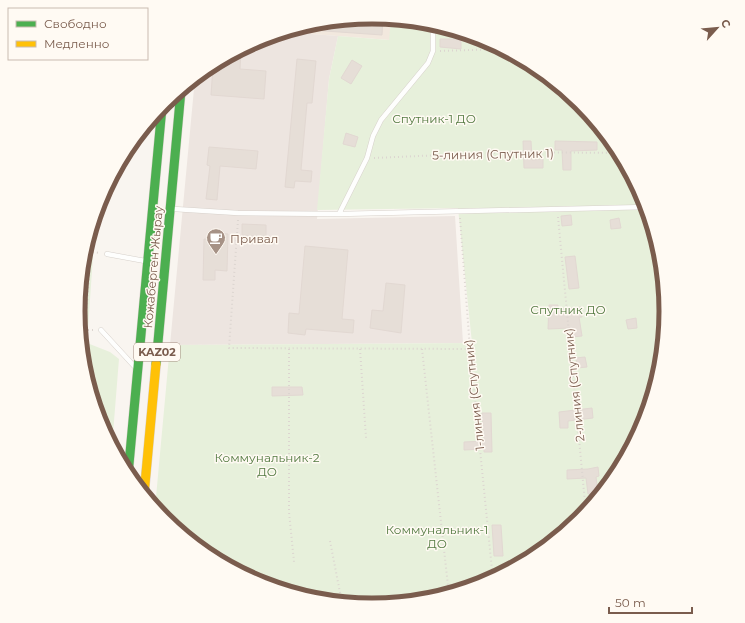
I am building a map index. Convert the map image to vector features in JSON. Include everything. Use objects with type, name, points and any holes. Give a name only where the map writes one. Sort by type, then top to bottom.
[{"type":"highway","name":"Кожаберген Жырау","points":[[145,488],[180,98]]},
{"type":"highway","name":"Кожаберген Жырау","points":[[129,464],[161,117]]},
{"type":"lane","points":[[339,214],[367,158],[373,136],[381,120],[428,63],[433,51],[433,31]]},
{"type":"lane","points":[[170,209],[238,213],[339,214],[640,207]]},
{"type":"lane","points":[[107,254],[147,261]]},
{"type":"lane","points":[[101,330],[138,369]]},
{"type":"path","points":[[433,51],[490,49]]},
{"type":"path","name":"5-линия (Спутник 1)","points":[[367,158],[509,152],[613,153]]},
{"type":"path","name":"2-линия (Спутник)","points":[[557,210],[585,505]]},
{"type":"path","name":"1-линия (Спутник)","points":[[460,211],[470,349],[492,573]]},
{"type":"path","points":[[238,213],[229,348],[470,349]]},
{"type":"path","points":[[92,252],[107,254]]},
{"type":"path","points":[[86,322],[91,257]]},
{"type":"path","points":[[86,329],[101,330]]},
{"type":"path","points":[[289,349],[289,512],[294,562]]},
{"type":"path","points":[[360,349],[366,438]]},
{"type":"path","points":[[422,349],[448,589]]},
{"type":"path","points":[[330,541],[341,597]]},
{"type":"shaded area","points":[[372,24],[391,25],[390,40],[302,33],[335,26]]},
{"type":"shaded area","points":[[302,33],[338,36],[329,79],[317,219],[455,216],[463,343],[170,345],[194,85],[213,72],[245,54],[280,39]]},
{"type":"green space","points":[[390,25],[410,26],[447,34],[483,46],[532,72],[548,83],[589,122],[612,152],[630,184],[645,219],[658,274],[660,312],[658,349],[645,404],[630,439],[612,471],[589,501],[548,540],[500,569],[465,584],[447,589],[410,597],[372,599],[335,597],[280,584],[245,569],[197,540],[169,515],[156,501],[170,345],[472,343],[458,208],[317,210],[329,79],[338,36],[389,40]]},
{"type":"green space","points":[[94,241],[87,343],[110,352],[119,359],[113,435],[100,404],[87,349],[85,312],[87,274]]},
{"type":"building","points":[[383,25],[382,35],[315,30],[335,26]]},
{"type":"building","points":[[440,39],[461,39],[461,49],[440,47]]},
{"type":"building","points":[[241,56],[240,69],[266,71],[264,99],[211,95],[213,72]]},
{"type":"building","points":[[297,59],[316,61],[312,103],[307,103],[301,170],[312,171],[311,182],[295,181],[294,188],[285,187]]},
{"type":"building","points":[[352,60],[362,66],[351,84],[341,78]]},
{"type":"building","points":[[346,133],[358,137],[355,147],[343,144]]},
{"type":"building","points":[[523,141],[531,141],[532,160],[543,159],[543,168],[524,168]]},
{"type":"building","points":[[555,141],[597,142],[597,150],[571,151],[571,170],[563,170],[562,150],[555,150]]},
{"type":"building","points":[[209,147],[258,151],[256,169],[220,166],[217,200],[206,199],[210,166],[207,165]]},
{"type":"building","points":[[571,215],[572,225],[562,226],[561,216]]},
{"type":"building","points":[[619,218],[621,228],[611,229],[610,220]]},
{"type":"building","points":[[242,224],[266,225],[266,237],[242,235]]},
{"type":"building","name":"Привал","points":[[218,233],[228,234],[227,271],[215,270],[215,280],[203,280],[204,239],[218,240]]},
{"type":"building","points":[[305,246],[348,250],[342,319],[354,320],[353,333],[306,329],[305,335],[288,333],[289,313],[299,314]]},
{"type":"building","points":[[575,256],[579,288],[569,289],[565,257]]},
{"type":"building","points":[[386,283],[405,285],[401,333],[370,328],[372,310],[383,311]]},
{"type":"building","points":[[549,305],[558,305],[558,310],[581,307],[582,317],[579,317],[582,336],[572,337],[571,328],[548,329]]},
{"type":"building","points":[[636,318],[637,328],[628,329],[626,320]]},
{"type":"building","points":[[585,357],[587,367],[577,368],[576,358]]},
{"type":"building","points":[[272,387],[302,387],[303,395],[272,396]]},
{"type":"building","points":[[592,408],[593,418],[568,421],[568,428],[560,428],[559,412]]},
{"type":"building","points":[[482,413],[491,413],[492,452],[484,452],[484,449],[464,450],[464,442],[484,441]]},
{"type":"building","points":[[598,467],[599,476],[596,477],[598,491],[596,493],[588,494],[586,478],[567,479],[567,470]]},
{"type":"building","points":[[492,525],[501,525],[503,556],[494,556]]},
{"type":"traffic: fast","points":[[156,364],[180,97]]},
{"type":"traffic: fast","points":[[129,464],[161,116]]},
{"type":"traffic: slow","points":[[145,488],[156,364]]},
{"type":"place","name":"Привал","points":[[216,255]]},
{"type":"park label","name":"Спутник-1 ДО","points":[[434,118]]},
{"type":"park label","name":"Спутник ДО","points":[[568,309]]},
{"type":"park label","name":"Коммунальник-2 ДО","points":[[267,464]]},
{"type":"park label","name":"Коммунальник-1 ДО","points":[[437,536]]}]
